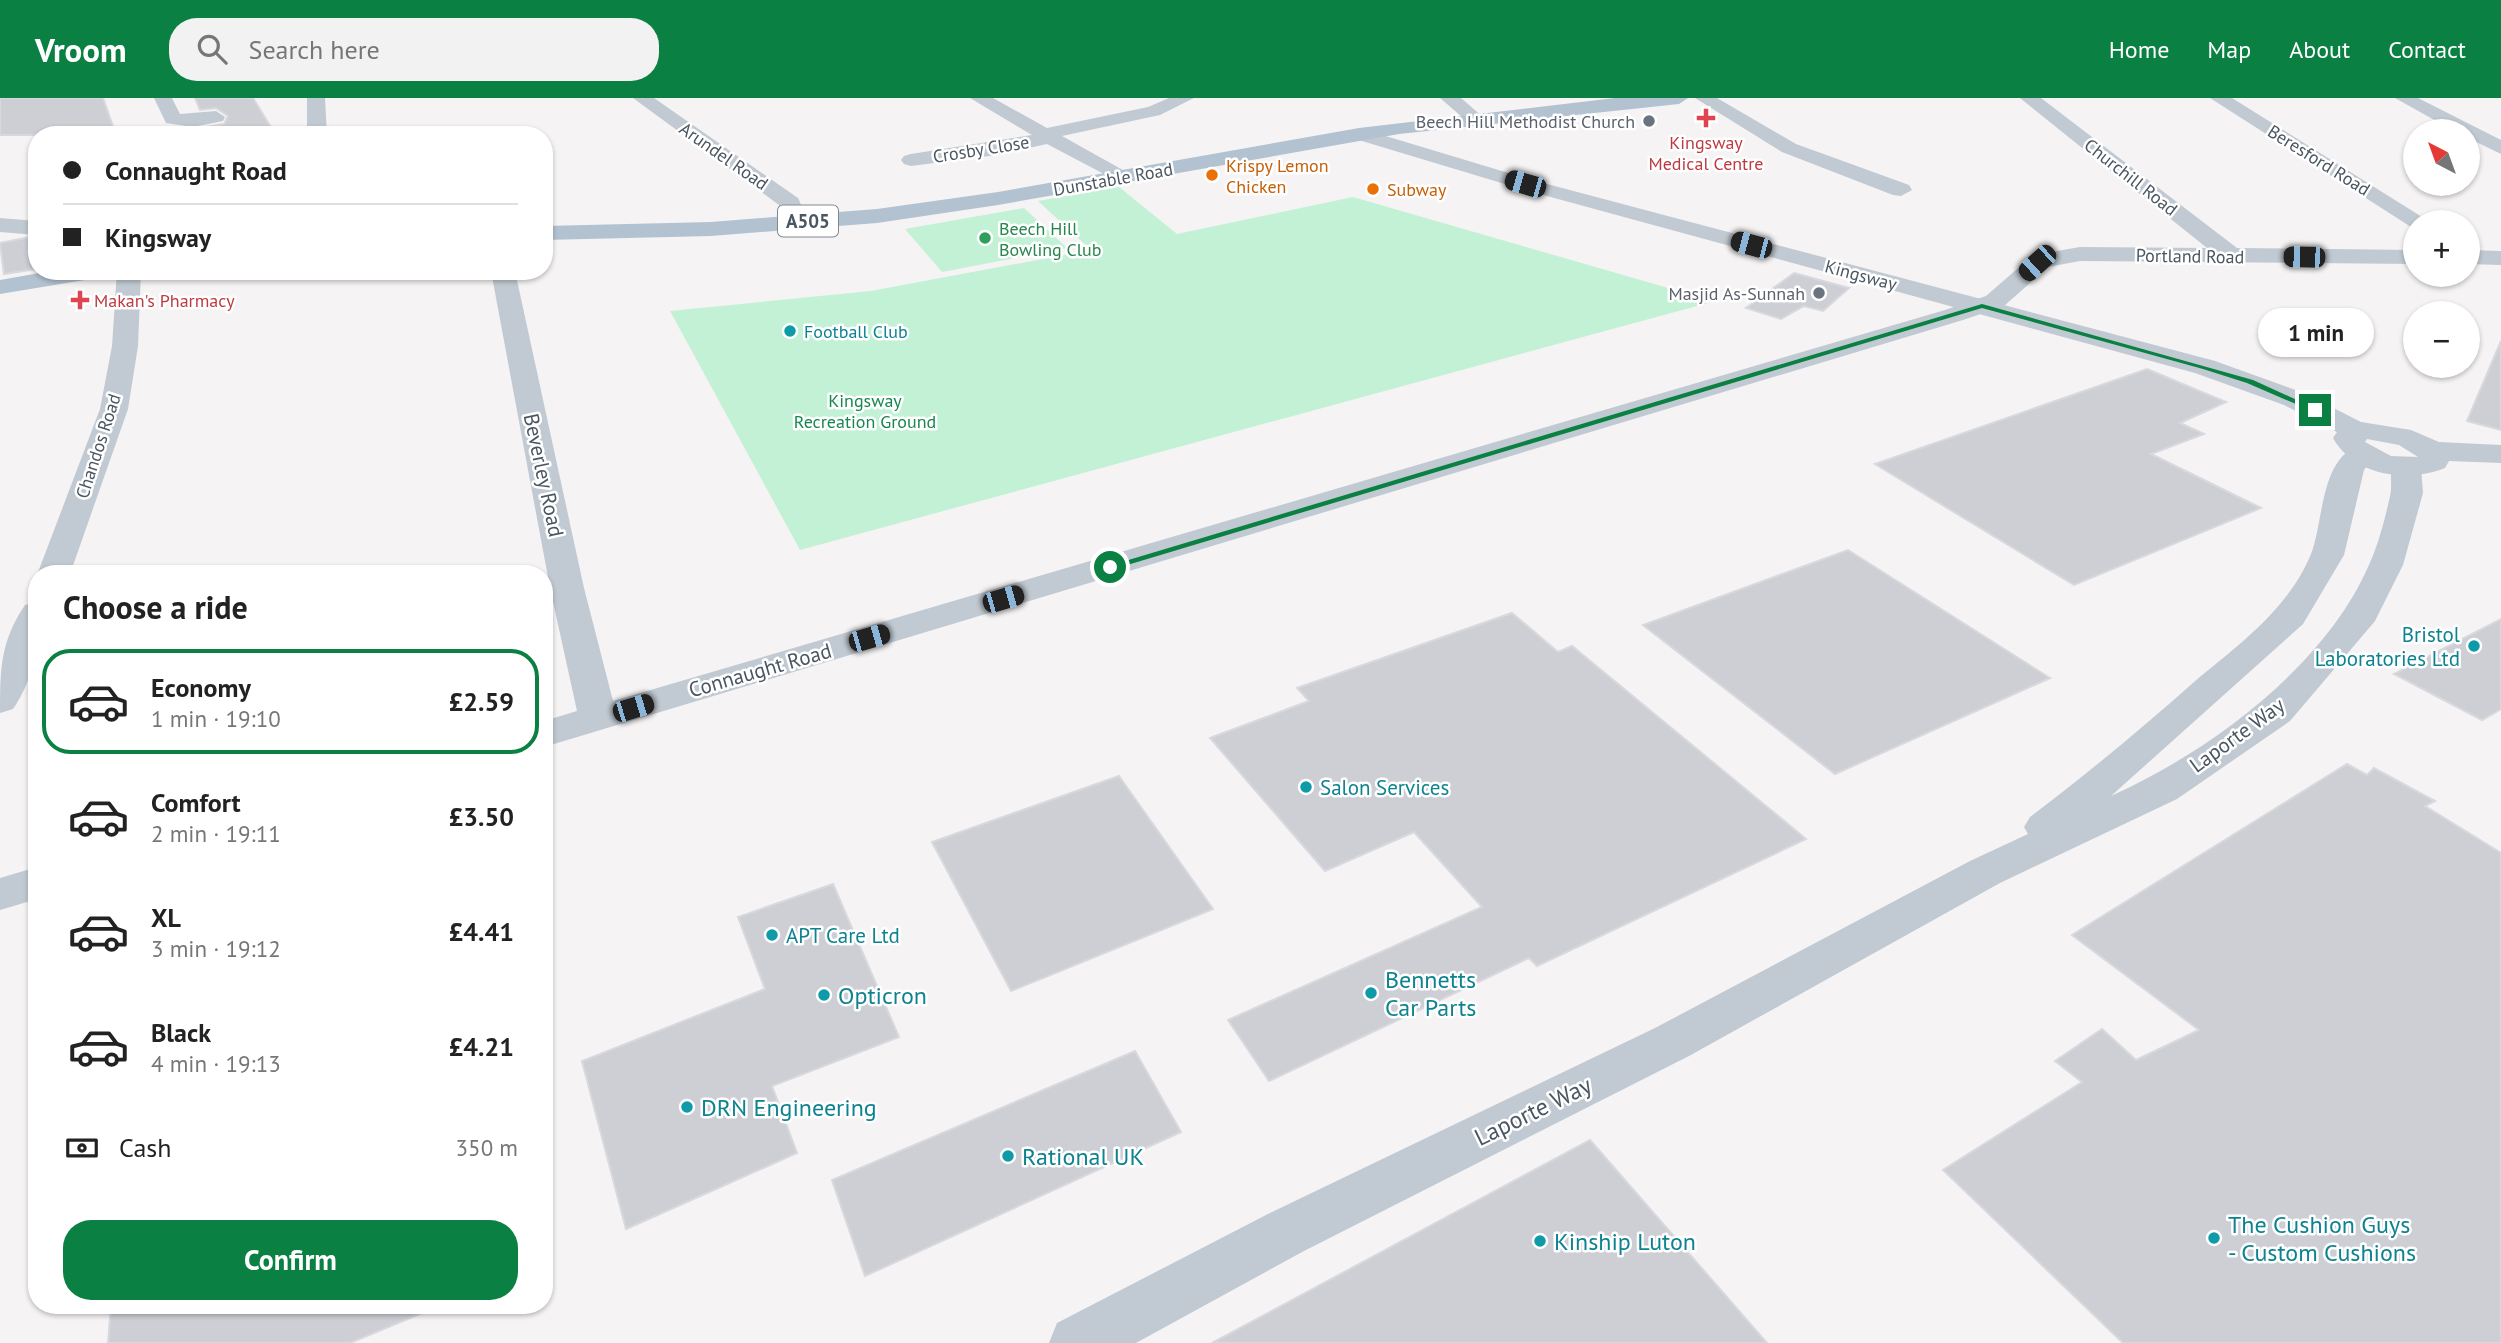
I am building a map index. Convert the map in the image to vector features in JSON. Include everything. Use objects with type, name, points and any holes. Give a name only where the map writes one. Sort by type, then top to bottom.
[{"type":"main road","name":"Dunstable Road","points":[[553,233],[750,228],[790,222],[877,216],[1123,178],[1359,134],[1475,118],[1679,98]]},
{"type":"main road","points":[[0,287],[42,280]]},
{"type":"street","points":[[163,98],[173,119],[193,121],[216,117]]},
{"type":"street","name":"Arundel Road","points":[[642,98],[790,203],[790,222]]},
{"type":"street","points":[[979,98],[1123,178]]},
{"type":"street","name":"Crosby Close","points":[[911,160],[997,149],[1153,111],[1185,98]]},
{"type":"street","points":[[1449,98],[1475,118]]},
{"type":"street","points":[[1704,98],[1789,148],[1901,190]]},
{"type":"street","name":"Churchill Road","points":[[2029,98],[2232,256]]},
{"type":"street","name":"Beresford Road","points":[[2219,98],[2403,212]]},
{"type":"street","points":[[2404,98],[2501,148]]},
{"type":"street","points":[[314,126],[315,101]]},
{"type":"street","name":"Kingsway","points":[[1359,134],[1525,184],[1982,306],[2250,381],[2294,399],[2360,443]]},
{"type":"street","points":[[0,225],[28,227]]},
{"type":"street","name":"Portland Road","points":[[1982,306],[1995,301],[2040,261],[2050,257],[2403,257]]},
{"type":"street","points":[[2480,257],[2501,258]]},
{"type":"street","name":"Chandos Road","points":[[55,565],[114,409],[125,346],[129,280]]},
{"type":"street","name":"Beverley Road","points":[[505,280],[567,588],[598,718]]},
{"type":"street","name":"Connaught Road","points":[[553,731],[1564,433],[1982,306]]},
{"type":"street","points":[[2360,443],[2391,433],[2416,441],[2419,459],[2501,454]]},
{"type":"street","name":"Laporte Way","points":[[1985,873],[2122,768],[2291,617],[2327,555],[2349,468],[2360,443]]},
{"type":"street","name":"Laporte Way","points":[[1077,1343],[1298,1227],[1672,1042],[1985,873],[2163,789],[2276,712],[2344,639],[2362,614],[2386,565],[2419,459]]},
{"type":"street","points":[[0,701],[28,634]]},
{"type":"street","points":[[0,894],[28,886]]},
{"type":"green space","name":"Kingsway Recreation Ground","points":[[1119,187],[1177,234],[1353,197],[1675,290],[1708,303],[800,550],[670,311],[871,291],[1091,250],[1038,201]]},
{"type":"green space","name":"Beech Hill Bowling Club","points":[[1024,208],[1067,248],[942,272],[905,229]]},
{"type":"building","points":[[0,98],[103,98],[113,126],[28,126],[28,135],[0,135]]},
{"type":"building","points":[[195,98],[253,98],[270,126],[212,126],[224,124],[228,116],[216,108],[200,110]]},
{"type":"building","points":[[28,237],[28,270],[4,274],[0,243]]},
{"type":"building","name":"Masjid As-Sunnah","points":[[1794,273],[1849,288],[1823,311],[1804,306],[1781,319],[1746,308]]},
{"type":"building","points":[[2501,341],[2501,430],[2467,421]]},
{"type":"building","points":[[2147,369],[2226,402],[2180,423],[2204,434],[2151,454],[2261,508],[2074,585],[1875,464]]},
{"type":"building","points":[[1848,550],[2050,678],[1835,774],[1643,625]]},
{"type":"building","points":[[1512,613],[1558,652],[1572,646],[1806,839],[1537,966],[1529,958],[1269,1081],[1228,1020],[1482,907],[1414,832],[1325,871],[1210,738],[1309,701],[1297,688]]},
{"type":"building","name":"Bristol Laboratories Ltd","points":[[2501,619],[2501,709],[2482,720],[2394,674]]},
{"type":"building","points":[[2347,764],[2367,775],[2374,768],[2435,801],[2425,806],[2501,853],[2501,1343],[2123,1343],[1943,1170],[2082,1082],[2055,1061],[2102,1029],[2136,1060],[2199,1030],[2072,935]]},
{"type":"building","points":[[1119,776],[1213,909],[1011,991],[932,842]]},
{"type":"building","points":[[833,884],[899,1037],[772,1086],[797,1153],[626,1229],[582,1061],[765,989],[738,917]]},
{"type":"building","name":"Rational UK","points":[[1135,1051],[1181,1132],[865,1276],[832,1180]]},
{"type":"building","name":"Kinship Luton","points":[[1590,1140],[1767,1343],[1212,1343]]},
{"type":"building","points":[[110,1314],[420,1314],[350,1343],[108,1343]]},
{"type":"place","name":"Kingsway Medical Centre","points":[[1706,118]]},
{"type":"place","name":"Beech Hill Methodist Church","points":[[1649,121]]},
{"type":"place","name":"Krispy Lemon Chicken","points":[[1212,175]]},
{"type":"place","name":"Subway","points":[[1373,189]]},
{"type":"place","name":"Beech Hill Bowling Club","points":[[985,238]]},
{"type":"place","name":"Masjid As-Sunnah","points":[[1819,293]]},
{"type":"place","name":"Makan's Pharmacy","points":[[80,300]]},
{"type":"place","name":"Football Club","points":[[790,331]]},
{"type":"place","name":"Bristol Laboratories Ltd","points":[[2474,646]]},
{"type":"place","name":"Salon Services","points":[[1306,787]]},
{"type":"place","name":"APT Care Ltd","points":[[772,935]]},
{"type":"place","name":"Bennetts Car Parts","points":[[1371,993]]},
{"type":"place","name":"Opticron","points":[[824,995]]},
{"type":"place","name":"DRN Engineering","points":[[687,1107]]},
{"type":"place","name":"Rational UK","points":[[1008,1156]]},
{"type":"place","name":"The Cushion Guys - Custom Cushions","points":[[2214,1238]]},
{"type":"place","name":"Kinship Luton","points":[[1540,1241]]},
{"type":"route","points":[[1110,567],[1836,352],[1982,306],[2206,367],[2250,381],[2315,410]]}]
